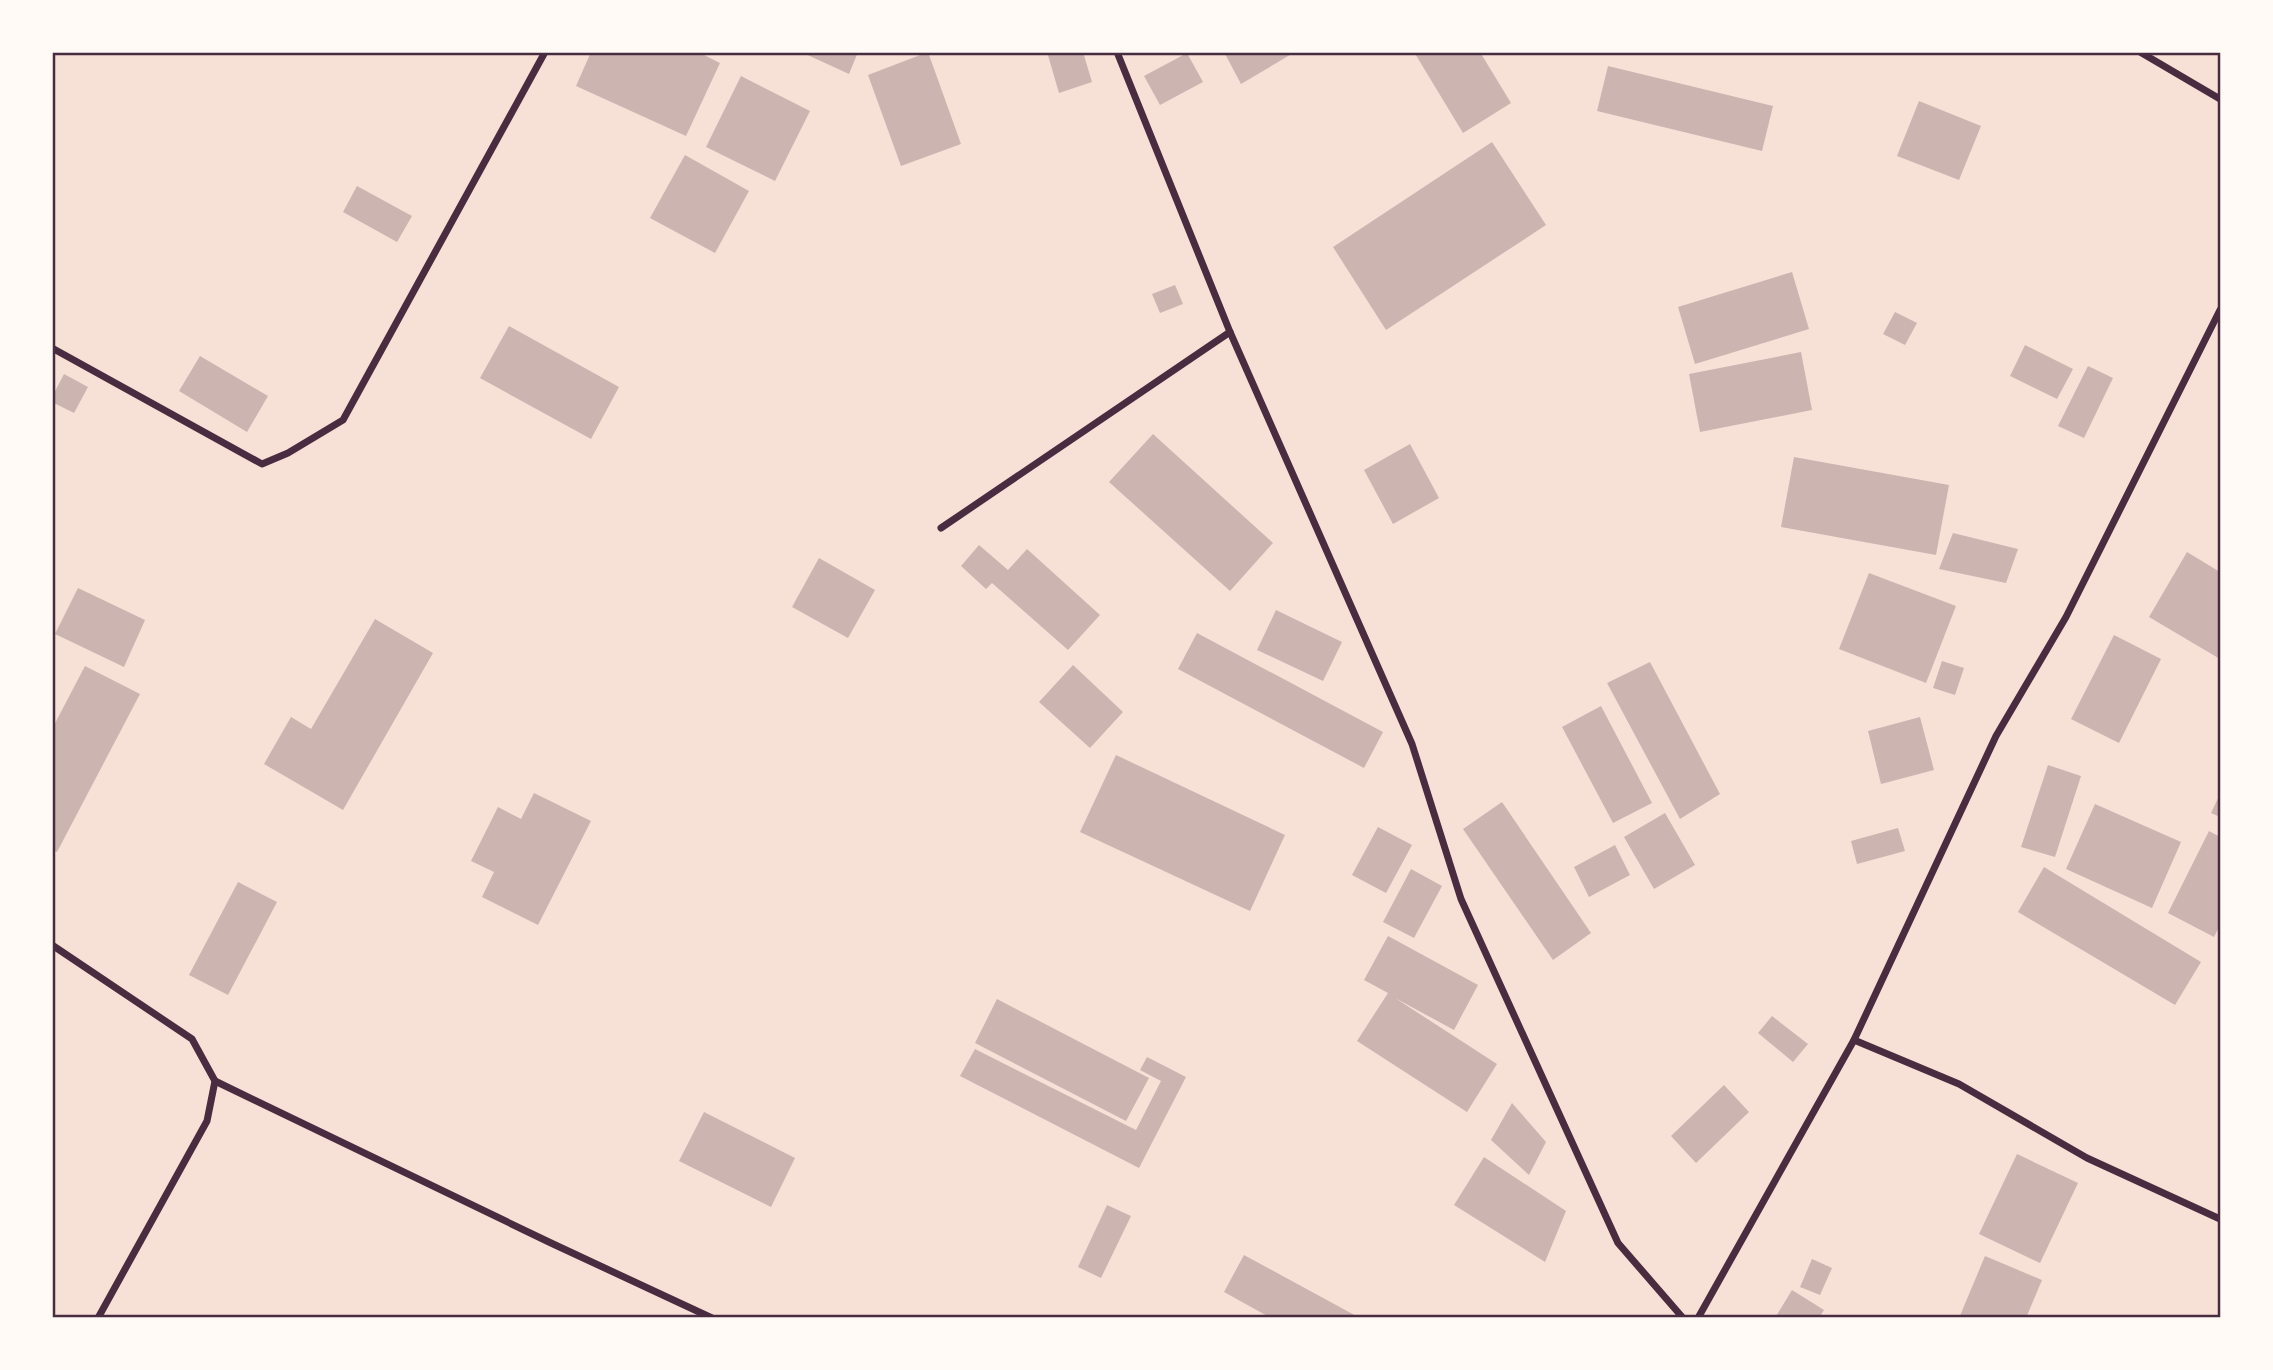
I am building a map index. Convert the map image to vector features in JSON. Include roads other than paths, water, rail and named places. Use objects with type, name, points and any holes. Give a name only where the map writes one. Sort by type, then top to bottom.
[{"type":"street","points":[[52,348],[262,464],[310,440],[343,420],[545,52]]},
{"type":"street","points":[[1117,52],[1230,332],[1412,744],[1461,899],[1618,1243],[1683,1318]]},
{"type":"street","points":[[2140,52],[2221,99]]},
{"type":"street","points":[[1698,1318],[1854,1040],[1996,736],[2066,617],[2221,310]]},
{"type":"street","points":[[941,528],[1230,332]]},
{"type":"street","points":[[52,945],[192,1039],[215,1082],[712,1318]]},
{"type":"street","points":[[1854,1040],[1959,1084],[2087,1158],[2221,1219]]},
{"type":"street","points":[[99,1318],[207,1121],[215,1082]]}]
